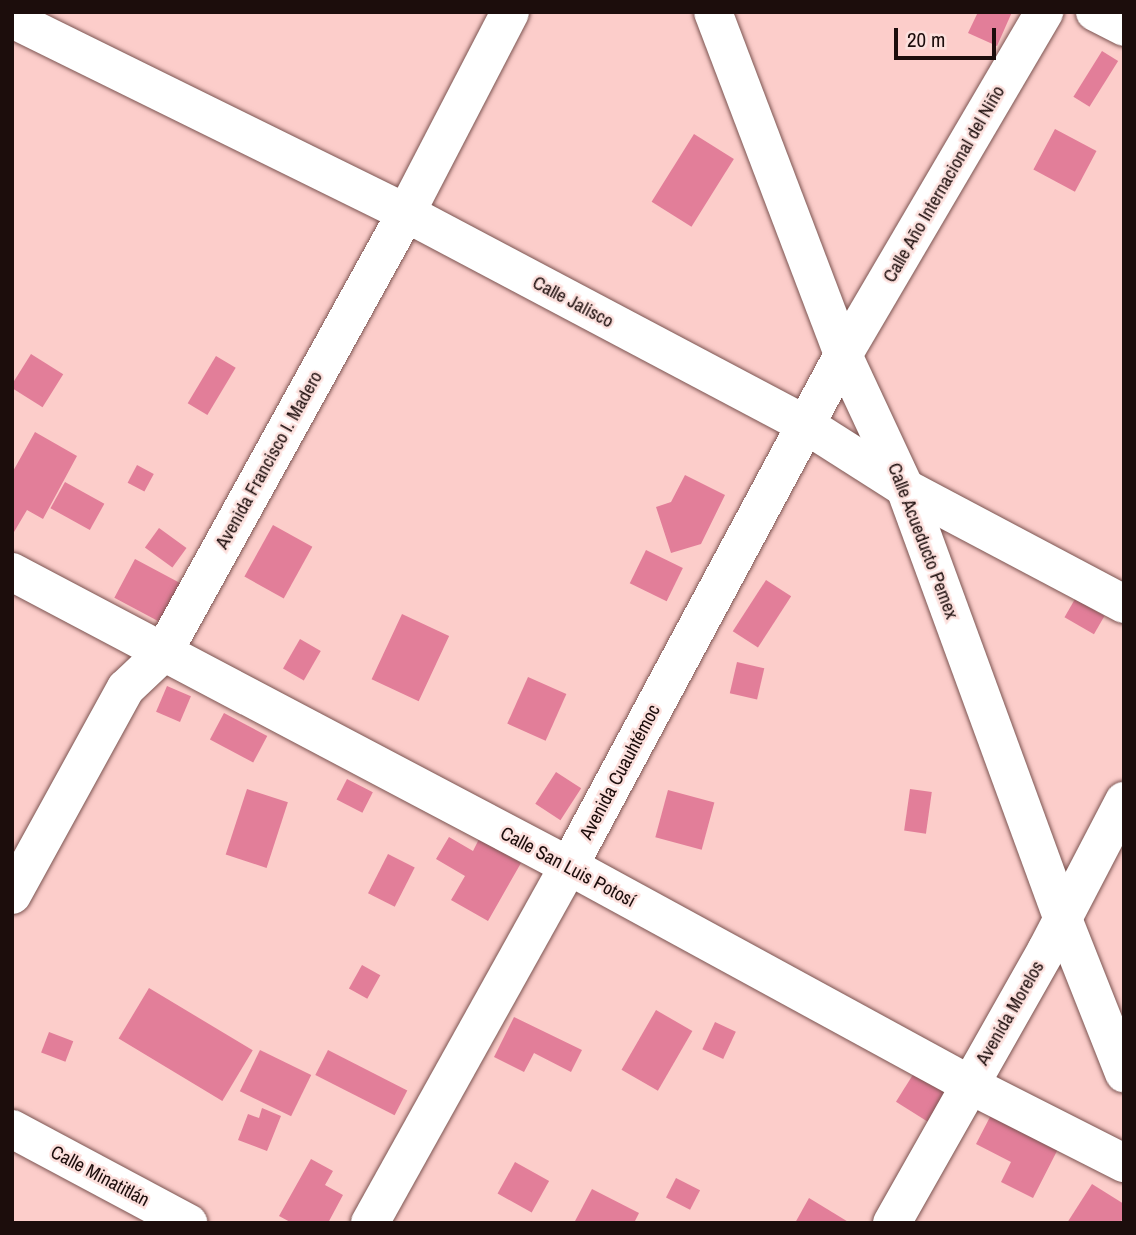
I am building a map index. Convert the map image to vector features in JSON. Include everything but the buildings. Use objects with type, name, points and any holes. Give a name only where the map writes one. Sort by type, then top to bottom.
[{"type":"street","name":"Avenida Francisco I. Madero","points":[[12,895],[126,688],[163,653],[405,213],[510,12]]},
{"type":"street","name":"Calle Acueducto Pemex","points":[[713,12],[844,355],[905,488],[1063,919],[1124,1073]]},
{"type":"street","name":"Calle Año Internacional del Niño","points":[[844,355],[1044,12]]},
{"type":"street","points":[[1095,12],[1124,27]]},
{"type":"street","name":"Calle Jalisco","points":[[12,19],[405,213],[806,425],[905,488],[1124,604]]},
{"type":"street","name":"Avenida Cuauhtémoc","points":[[370,1223],[569,866],[844,355]]},
{"type":"street","name":"Calle San Luis Potosí","points":[[12,572],[569,866],[970,1085],[1124,1163]]},
{"type":"street","name":"Avenida Morelos","points":[[892,1223],[1063,919],[1124,801]]},
{"type":"street","name":"Calle Minatitlán","points":[[12,1129],[188,1223]]}]
